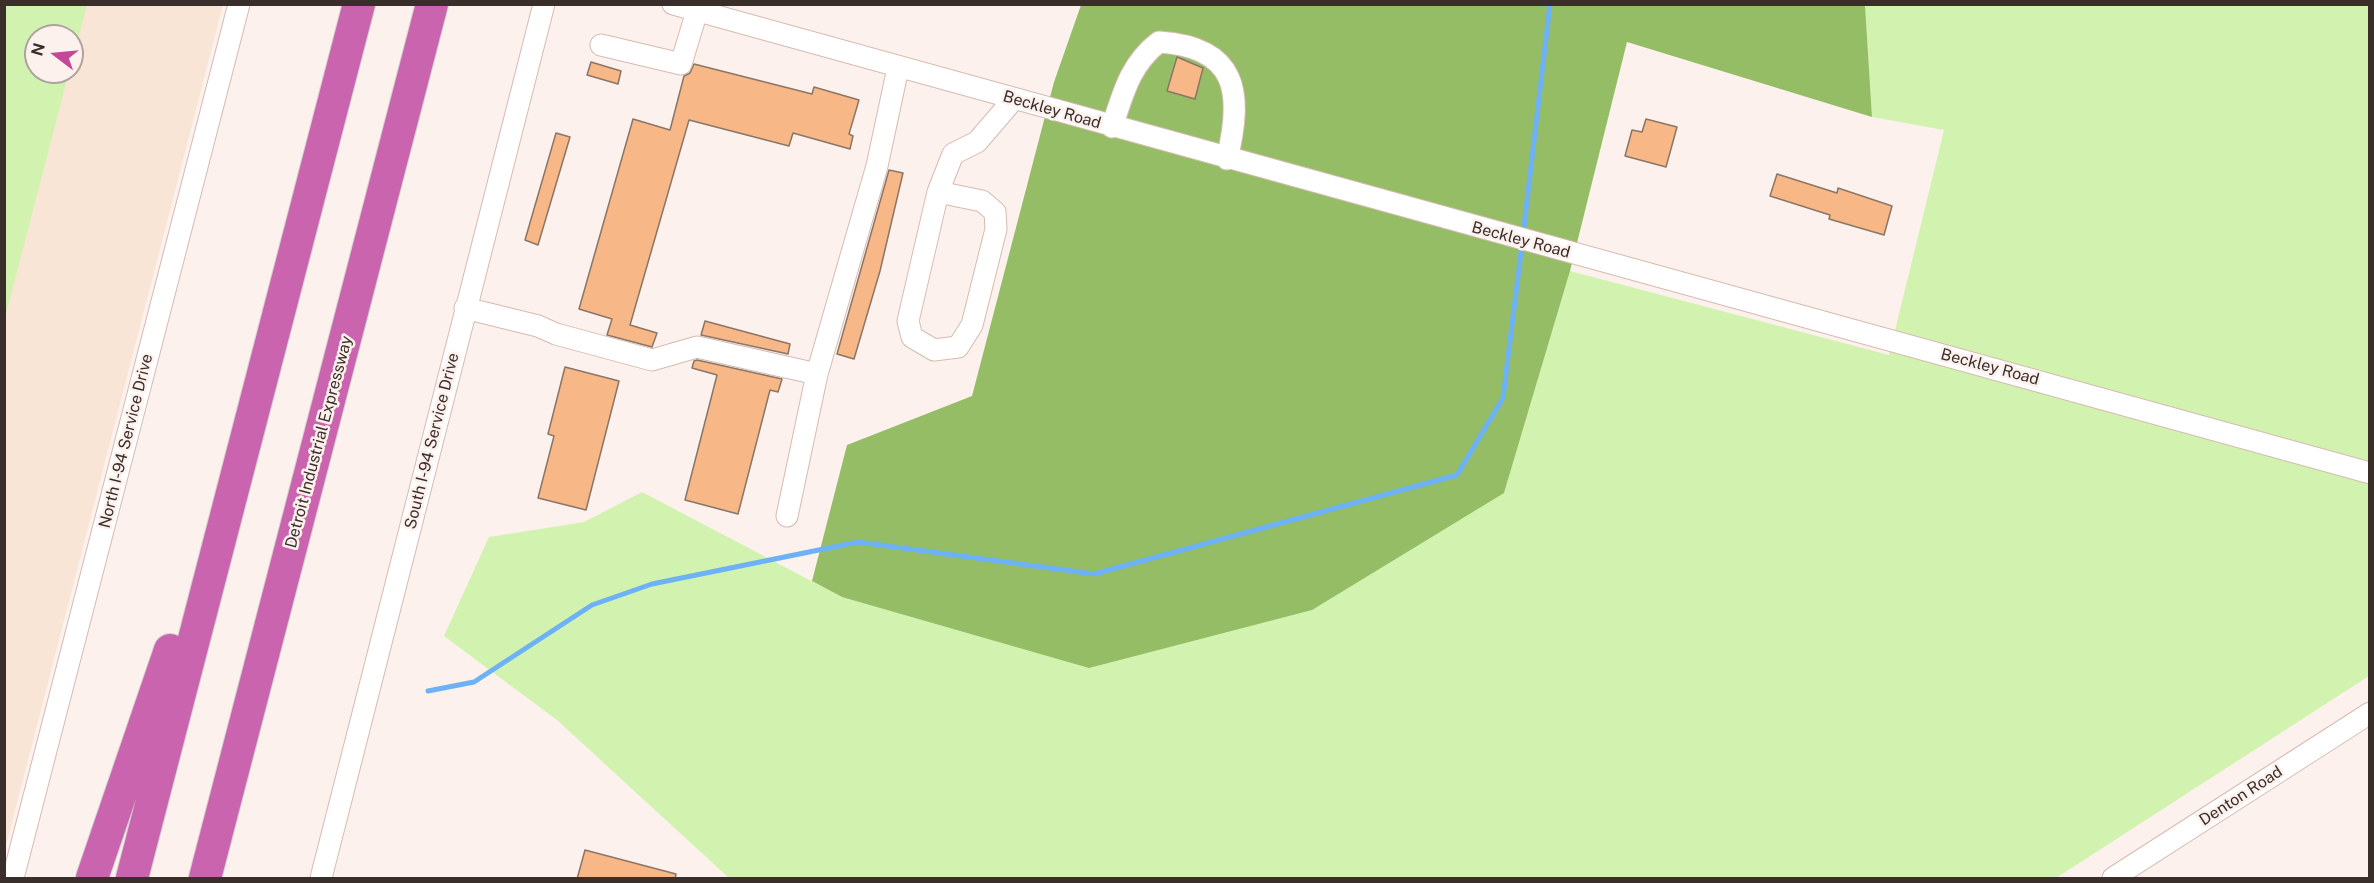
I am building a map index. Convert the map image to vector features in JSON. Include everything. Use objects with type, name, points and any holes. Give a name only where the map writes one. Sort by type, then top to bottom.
[{"type":"highway","points":[[111,879],[338,4]]},
{"type":"highway","points":[[132,879],[359,4]]},
{"type":"highway","name":"Detroit Industrial Expressway","points":[[205,879],[432,4]]},
{"type":"highway","points":[[92,879],[170,650]]},
{"type":"street","name":"North I-94 Service Drive","points":[[13,879],[239,4]]},
{"type":"street","name":"South I-94 Service Drive","points":[[321,879],[544,4]]},
{"type":"street","name":"Beckley Road","points":[[673,4],[1227,159],[2370,472]]},
{"type":"street","points":[[602,45],[681,64],[696,11]]},
{"type":"street","points":[[1112,127],[1130,73],[1143,54],[1159,42],[1206,52],[1230,77],[1236,112],[1227,159]]},
{"type":"street","points":[[787,516],[817,374],[877,166],[898,68]]},
{"type":"street","points":[[938,192],[982,201],[994,212],[996,229],[972,325],[958,346],[934,350],[912,337],[908,321],[938,192],[953,154],[977,142],[1014,100]]},
{"type":"street","points":[[465,308],[538,326],[556,334],[652,360],[696,347],[817,374]]},
{"type":"street","name":"Denton Road","points":[[2113,879],[2370,713]]},
{"type":"shaded area","points":[[5,5],[223,5],[5,849]]},
{"type":"green space","points":[[5,4],[87,5],[82,24],[24,24],[24,84],[66,84],[5,318]]},
{"type":"green space","points":[[1081,5],[1865,5],[1872,117],[1627,42],[1570,271],[1504,493],[1312,610],[1089,668],[842,597],[812,581],[847,445],[972,396],[1054,82]]},
{"type":"green space","points":[[1865,5],[2369,5],[2369,676],[2056,878],[729,878],[557,720],[444,636],[489,537],[584,522],[642,492],[842,597],[1504,493],[1570,271],[1889,355],[1944,130],[1872,117]]},
{"type":"building","points":[[1177,57],[1203,68],[1195,99],[1167,91]]},
{"type":"building","points":[[591,62],[621,71],[618,84],[587,75]]},
{"type":"building","points":[[694,64],[812,94],[814,87],[859,100],[849,134],[853,136],[850,149],[793,133],[789,146],[689,120],[630,325],[657,333],[652,347],[607,335],[612,319],[579,309],[633,119],[670,130],[684,76],[690,73]]},
{"type":"building","points":[[1646,119],[1677,127],[1666,167],[1625,156],[1632,130],[1642,132]]},
{"type":"building","points":[[556,133],[570,137],[538,245],[525,240]]},
{"type":"building","points":[[889,170],[903,173],[880,271],[854,359],[837,354]]},
{"type":"building","points":[[1777,174],[1837,193],[1838,188],[1892,206],[1884,235],[1829,219],[1830,215],[1770,196]]},
{"type":"building","points":[[705,321],[790,344],[788,354],[701,335]]},
{"type":"building","points":[[694,361],[782,379],[778,392],[770,390],[738,514],[685,500],[717,375],[692,368]]},
{"type":"building","points":[[565,367],[619,381],[586,510],[538,498],[554,436],[548,434]]},
{"type":"building","points":[[585,850],[676,874],[675,879],[577,879]]},
{"type":"waterway","points":[[1523,235],[1550,4]]},
{"type":"waterway","points":[[428,691],[474,682],[592,605],[652,584],[858,542],[1094,574],[1457,475],[1503,398],[1522,244]]}]
